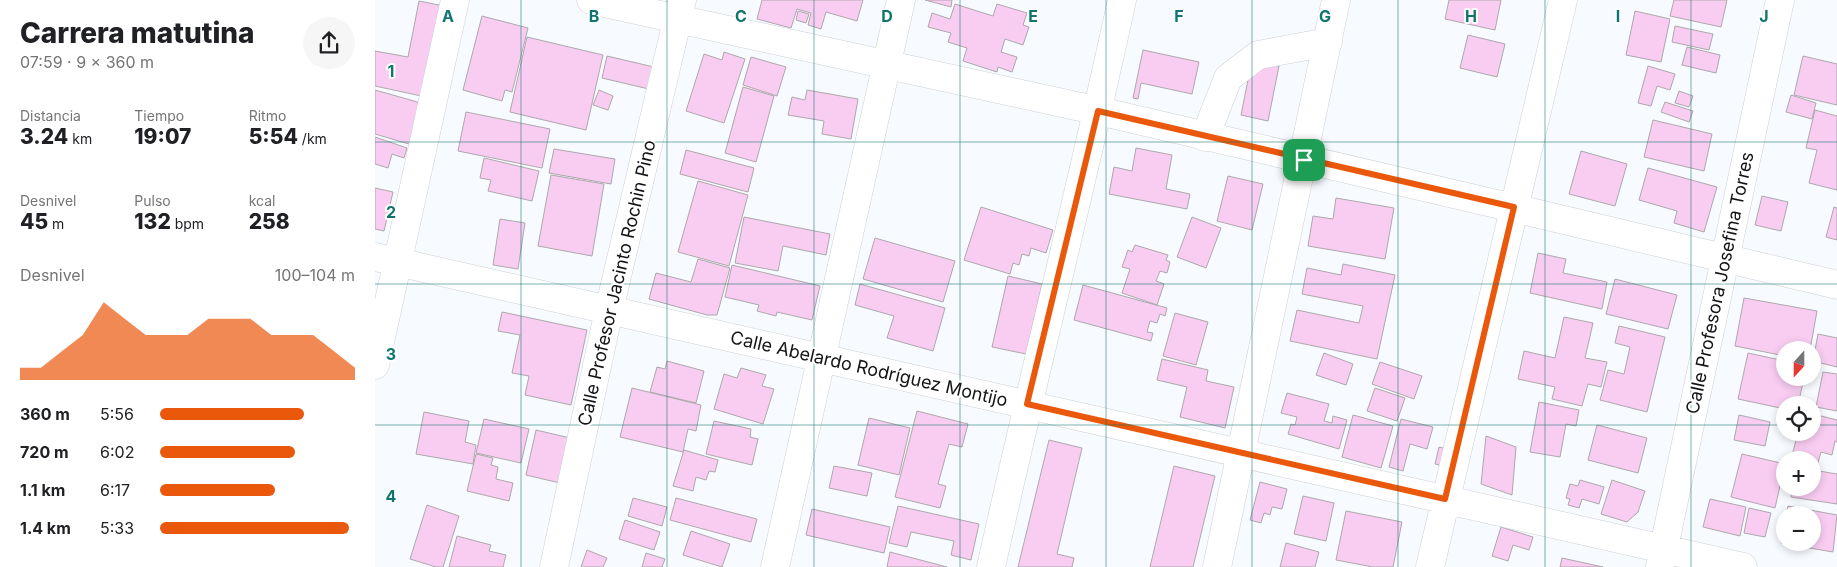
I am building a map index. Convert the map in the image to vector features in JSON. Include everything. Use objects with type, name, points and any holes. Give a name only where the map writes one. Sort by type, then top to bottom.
[{"type":"street","points":[[375,365],[386,259],[455,0]]},
{"type":"street","points":[[591,0],[679,10],[886,65],[1098,111],[1514,207],[1837,285]]},
{"type":"street","points":[[775,567],[901,0]]},
{"type":"street","points":[[991,567],[1027,404],[1098,111],[1122,0]]},
{"type":"street","points":[[1217,567],[1304,160],[1336,0]]},
{"type":"street","points":[[1430,567],[1563,0]]},
{"type":"street","name":"Calle Profesora Josefina Torres","points":[[1662,558],[1780,0]]},
{"type":"street","name":"Calle Profesor Jacinto Rochin Pino","points":[[554,567],[609,310],[679,10]]},
{"type":"street","points":[[1205,137],[1228,78],[1258,55],[1328,42]]},
{"type":"street","name":"Calle Abelardo Rodríguez Montijo","points":[[386,259],[1445,499],[1662,558],[1743,567]]},
{"type":"building","points":[[762,0],[863,0],[857,21],[826,12],[821,29],[808,25],[811,13],[797,9],[791,28],[757,19]]},
{"type":"building","points":[[925,0],[952,0],[951,7]]},
{"type":"building","points":[[1449,0],[1501,0],[1495,30],[1445,19]]},
{"type":"building","points":[[1674,0],[1727,0],[1721,27],[1670,16]]},
{"type":"building","points":[[419,1],[444,6],[426,97],[375,86],[375,51],[408,57]]},
{"type":"building","points":[[955,4],[993,16],[997,4],[1027,13],[1023,25],[1029,27],[1023,45],[1005,39],[1001,52],[1017,57],[1012,72],[998,67],[997,72],[963,61],[967,48],[948,42],[951,33],[928,27],[932,13],[950,19]]},
{"type":"building","points":[[798,11],[809,14],[806,23],[796,20]]},
{"type":"building","points":[[1635,11],[1670,19],[1661,62],[1626,55]]},
{"type":"building","points":[[482,16],[528,28],[512,92],[505,90],[502,101],[463,90]]},
{"type":"building","points":[[1675,26],[1713,34],[1709,50],[1672,42]]},
{"type":"building","points":[[1468,35],[1505,44],[1497,77],[1460,68]]},
{"type":"building","points":[[527,37],[603,55],[586,130],[510,112]]},
{"type":"building","points":[[1687,47],[1720,55],[1716,73],[1682,65]]},
{"type":"building","points":[[1143,50],[1199,62],[1192,94],[1141,83],[1138,99],[1133,98]]},
{"type":"building","points":[[724,52],[745,59],[724,123],[686,111],[704,54],[722,60]]},
{"type":"building","points":[[607,56],[658,68],[653,90],[602,78]]},
{"type":"building","points":[[1803,56],[1837,64],[1837,105],[1794,95]]},
{"type":"building","points":[[751,57],[786,67],[777,96],[743,85]]},
{"type":"building","points":[[1252,60],[1279,66],[1268,121],[1241,115]]},
{"type":"building","points":[[1648,66],[1675,74],[1670,90],[1657,86],[1651,106],[1638,103]]},
{"type":"building","points":[[743,87],[774,96],[756,162],[725,153]]},
{"type":"building","points":[[375,90],[421,103],[409,144],[375,134]]},
{"type":"building","points":[[599,90],[613,96],[608,110],[593,105]]},
{"type":"building","points":[[807,90],[858,99],[851,139],[822,134],[824,121],[788,115],[792,97],[805,100]]},
{"type":"building","points":[[1679,91],[1693,96],[1689,107],[1675,103]]},
{"type":"building","points":[[1791,95],[1816,103],[1812,119],[1786,112]]},
{"type":"building","points":[[1665,102],[1693,111],[1689,122],[1661,112]]},
{"type":"building","points":[[1815,110],[1837,116],[1837,190],[1809,183],[1817,150],[1806,148]]},
{"type":"building","points":[[466,112],[550,129],[542,168],[458,151]]},
{"type":"building","points":[[1653,120],[1712,134],[1704,171],[1644,157]]},
{"type":"building","points":[[375,137],[407,148],[404,158],[392,154],[388,168],[375,164]]},
{"type":"building","points":[[1136,148],[1172,155],[1166,189],[1190,194],[1187,209],[1109,194],[1114,167],[1132,171]]},
{"type":"building","points":[[554,149],[615,159],[611,184],[549,173]]},
{"type":"building","points":[[686,150],[754,168],[748,192],[680,174]]},
{"type":"building","points":[[1581,151],[1627,164],[1615,206],[1569,194]]},
{"type":"building","points":[[484,158],[539,171],[532,201],[488,191],[491,180],[480,178]]},
{"type":"building","points":[[1648,168],[1717,187],[1704,232],[1674,223],[1677,211],[1639,200]]},
{"type":"building","points":[[551,175],[604,184],[592,256],[538,246]]},
{"type":"building","points":[[1228,176],[1263,184],[1252,230],[1217,221]]},
{"type":"building","points":[[698,181],[748,195],[729,266],[678,252]]},
{"type":"building","points":[[375,188],[393,192],[384,231],[375,229]]},
{"type":"building","points":[[1762,196],[1788,202],[1781,231],[1755,225]]},
{"type":"building","points":[[1336,198],[1394,208],[1385,259],[1308,246],[1313,216],[1333,219]]},
{"type":"building","points":[[981,207],[1053,230],[1046,253],[1031,248],[1029,256],[1022,254],[1019,265],[1013,263],[1010,274],[964,260]]},
{"type":"building","points":[[1834,207],[1837,208],[1837,240],[1826,237]]},
{"type":"building","points":[[744,217],[830,234],[826,255],[783,246],[778,271],[735,263]]},
{"type":"building","points":[[1192,217],[1221,228],[1206,268],[1177,257]]},
{"type":"building","points":[[500,219],[525,223],[518,269],[493,265]]},
{"type":"building","points":[[875,238],[955,261],[943,302],[863,279]]},
{"type":"building","points":[[1135,245],[1168,255],[1166,260],[1170,262],[1167,273],[1160,271],[1156,281],[1164,284],[1157,305],[1122,293],[1130,269],[1122,267],[1128,250],[1132,252]]},
{"type":"building","points":[[1538,253],[1566,259],[1563,273],[1607,282],[1602,309],[1530,293]]},
{"type":"building","points":[[698,259],[730,268],[717,315],[707,315],[649,299],[656,273],[691,282]]},
{"type":"building","points":[[1343,264],[1395,275],[1377,359],[1290,341],[1297,310],[1359,323],[1363,306],[1302,294],[1307,268],[1341,275]]},
{"type":"building","points":[[732,265],[820,286],[812,320],[777,312],[776,316],[757,311],[759,305],[725,297]]},
{"type":"building","points":[[1008,276],[1042,284],[1026,354],[992,347]]},
{"type":"building","points":[[1615,279],[1677,295],[1668,329],[1606,314]]},
{"type":"building","points":[[860,284],[945,308],[933,351],[887,338],[894,316],[855,305]]},
{"type":"building","points":[[1083,285],[1167,308],[1165,316],[1160,314],[1157,323],[1150,321],[1147,332],[1153,333],[1151,341],[1074,320]]},
{"type":"building","points":[[1744,298],[1817,311],[1812,341],[1776,341],[1776,354],[1735,346]]},
{"type":"building","points":[[502,312],[587,330],[571,405],[525,395],[529,376],[512,373],[520,335],[498,331]]},
{"type":"building","points":[[1175,313],[1208,322],[1196,365],[1163,356]]},
{"type":"building","points":[[1564,317],[1593,323],[1585,358],[1607,362],[1601,387],[1588,384],[1582,406],[1552,399],[1555,387],[1518,379],[1524,351],[1555,358]]},
{"type":"building","points":[[1619,326],[1665,337],[1647,412],[1600,400],[1608,370],[1624,374],[1630,347],[1615,343]]},
{"type":"building","points":[[1818,334],[1837,338],[1837,367],[1821,363],[1821,341],[1817,341]]},
{"type":"building","points":[[1324,353],[1353,364],[1346,385],[1316,375]]},
{"type":"building","points":[[1748,353],[1776,359],[1776,386],[1802,386],[1800,396],[1776,396],[1776,407],[1738,399]]},
{"type":"building","points":[[1162,359],[1208,370],[1206,381],[1234,387],[1225,428],[1180,417],[1187,387],[1157,380]]},
{"type":"building","points":[[667,361],[704,371],[696,403],[650,392],[657,367],[665,369]]},
{"type":"building","points":[[1380,362],[1422,376],[1414,399],[1372,384]]},
{"type":"building","points":[[741,368],[766,375],[762,386],[774,389],[763,424],[714,409],[724,374],[737,378]]},
{"type":"building","points":[[1823,372],[1837,374],[1837,411],[1821,408],[1821,396],[1818,396]]},
{"type":"building","points":[[632,388],[701,405],[696,431],[688,429],[683,452],[620,437]]},
{"type":"building","points":[[1375,388],[1405,398],[1397,421],[1367,411]]},
{"type":"building","points":[[1287,393],[1329,404],[1324,421],[1332,423],[1333,416],[1347,420],[1339,449],[1288,434],[1291,424],[1295,425],[1297,417],[1281,413]]},
{"type":"building","points":[[1539,402],[1579,410],[1576,426],[1566,424],[1560,457],[1530,452]]},
{"type":"building","points":[[917,411],[968,424],[962,447],[949,444],[938,484],[946,486],[940,508],[895,497]]},
{"type":"building","points":[[424,412],[469,421],[465,442],[476,445],[473,464],[416,454]]},
{"type":"building","points":[[1353,415],[1393,426],[1381,468],[1342,457]]},
{"type":"building","points":[[1739,415],[1770,422],[1765,446],[1734,440]]},
{"type":"building","points":[[1821,416],[1837,420],[1837,442],[1835,441],[1832,455],[1821,451],[1793,451],[1796,441],[1821,441]]},
{"type":"building","points":[[869,418],[910,428],[899,475],[858,465]]},
{"type":"building","points":[[484,419],[529,429],[521,463],[476,453]]},
{"type":"building","points":[[1401,419],[1433,427],[1427,449],[1410,444],[1403,471],[1389,467]]},
{"type":"building","points":[[714,421],[751,429],[750,437],[758,439],[752,465],[706,454]]},
{"type":"building","points":[[1597,425],[1647,438],[1638,473],[1588,460]]},
{"type":"building","points":[[536,430],[570,438],[560,483],[526,475]]},
{"type":"building","points":[[1486,436],[1516,447],[1512,495],[1481,484]]},
{"type":"building","points":[[1049,440],[1082,448],[1057,554],[1074,558],[1072,567],[1018,567]]},
{"type":"building","points":[[1439,447],[1451,450],[1447,467],[1435,464]]},
{"type":"building","points":[[684,450],[718,460],[715,472],[709,471],[706,480],[696,477],[693,491],[673,486]]},
{"type":"building","points":[[476,454],[493,458],[491,465],[498,467],[496,479],[513,483],[509,501],[467,491]]},
{"type":"building","points":[[1742,454],[1776,462],[1776,496],[1778,496],[1775,508],[1731,497]]},
{"type":"building","points":[[834,466],[872,473],[867,496],[829,488]]},
{"type":"building","points":[[1174,466],[1215,476],[1193,567],[1150,567]]},
{"type":"building","points":[[1821,471],[1837,474],[1837,504],[1791,497],[1821,496]]},
{"type":"building","points":[[1580,480],[1604,487],[1599,504],[1582,499],[1579,508],[1568,505],[1570,499],[1566,498],[1570,484],[1578,486]]},
{"type":"building","points":[[1612,480],[1645,491],[1638,512],[1627,522],[1601,514]]},
{"type":"building","points":[[1260,482],[1287,489],[1282,509],[1272,507],[1270,515],[1264,513],[1261,523],[1250,520]]},
{"type":"building","points":[[1303,496],[1334,503],[1326,541],[1294,534]]},
{"type":"building","points":[[633,498],[667,507],[662,526],[628,516]]},
{"type":"building","points":[[676,498],[757,519],[751,542],[670,520]]},
{"type":"building","points":[[1710,499],[1746,507],[1740,536],[1703,527]]},
{"type":"building","points":[[427,505],[459,516],[443,567],[436,567],[410,559]]},
{"type":"building","points":[[898,506],[979,524],[971,560],[951,555],[954,541],[911,532],[907,547],[889,543]]},
{"type":"building","points":[[1749,508],[1771,513],[1765,537],[1744,533]]},
{"type":"building","points":[[812,509],[890,527],[884,553],[806,535]]},
{"type":"building","points":[[1346,511],[1402,522],[1393,567],[1373,567],[1336,560]]},
{"type":"building","points":[[1821,512],[1837,515],[1833,552],[1821,550]]},
{"type":"building","points":[[625,520],[660,532],[654,550],[619,539]]},
{"type":"building","points":[[1501,527],[1533,537],[1529,550],[1513,545],[1508,561],[1492,556]]},
{"type":"building","points":[[691,531],[730,544],[722,567],[683,555]]},
{"type":"building","points":[[457,536],[491,545],[489,551],[506,555],[503,567],[449,567]]},
{"type":"building","points":[[1286,543],[1319,552],[1315,567],[1280,567]]},
{"type":"building","points":[[587,550],[607,558],[603,567],[581,567]]},
{"type":"building","points":[[890,552],[947,567],[887,567]]},
{"type":"building","points":[[646,553],[665,559],[662,567],[642,567]]},
{"type":"building","points":[[1562,558],[1603,567],[1560,567]]},
{"type":"route","points":[[1098,111],[1304,160],[1514,207],[1445,499],[1027,404],[1098,111]]}]
